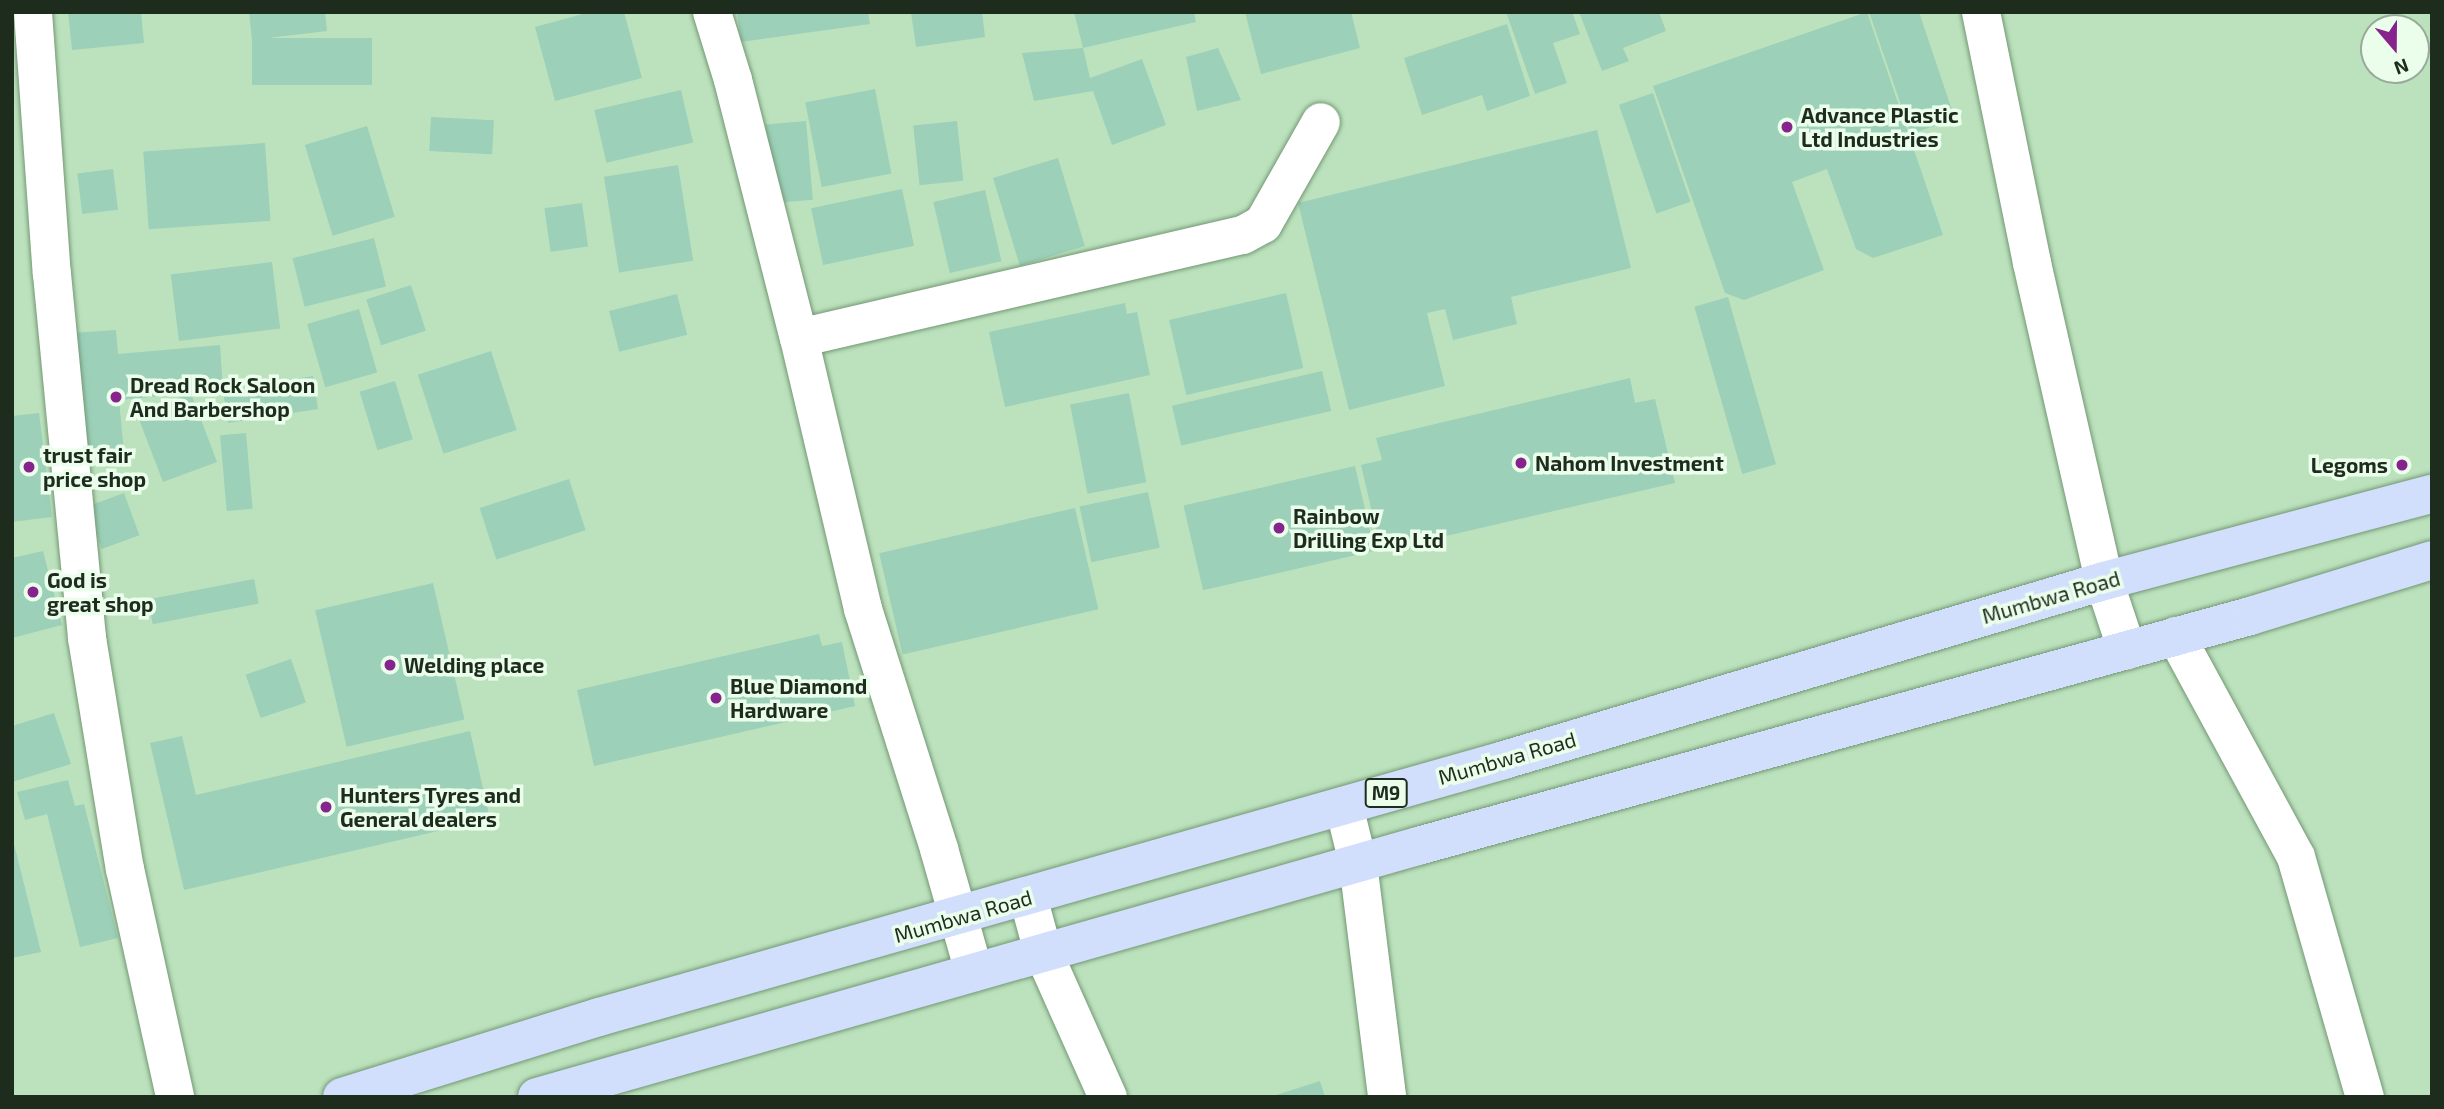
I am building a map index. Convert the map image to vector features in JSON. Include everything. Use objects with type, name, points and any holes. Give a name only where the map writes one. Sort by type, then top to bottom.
[{"type":"main road","name":"Mumbwa Road","points":[[342,1097],[599,1017],[958,918],[2104,581],[2432,494]]},
{"type":"main road","points":[[537,1097],[1042,951],[2127,650],[2432,560]]},
{"type":"street","points":[[33,12],[52,274],[87,638],[125,869],[175,1097]]},
{"type":"street","points":[[712,12],[733,80],[799,338],[863,608],[974,972]]},
{"type":"street","points":[[1981,12],[2032,263],[2104,581],[2127,650]]},
{"type":"street","points":[[799,338],[1243,235],[1263,224],[1321,122]]},
{"type":"street","points":[[2176,636],[2296,857],[2365,1097]]},
{"type":"street","points":[[1344,806],[1359,863],[1387,1097]]},
{"type":"street","points":[[1028,897],[1042,951],[1108,1097]]},
{"type":"building","points":[[68,12],[141,12],[144,43],[72,50]]},
{"type":"building","points":[[249,12],[325,12],[327,31],[252,40]]},
{"type":"building","points":[[590,12],[624,12],[642,78],[555,101],[535,27]]},
{"type":"building","points":[[737,12],[868,12],[870,24],[741,42]]},
{"type":"building","points":[[911,12],[982,12],[985,37],[916,47]]},
{"type":"building","points":[[1074,12],[1194,12],[1196,22],[1083,48]]},
{"type":"building","points":[[1245,12],[1351,12],[1360,48],[1261,74]]},
{"type":"building","points":[[1506,12],[1572,12],[1580,34],[1553,43],[1567,83],[1535,94]]},
{"type":"building","points":[[1579,12],[1659,12],[1666,31],[1623,48],[1629,61],[1602,71]]},
{"type":"building","name":"Advance Plastic Ltd Industries","points":[[1867,12],[1943,235],[1873,258],[1856,249],[1827,169],[1792,182],[1824,270],[1744,300],[1725,293],[1653,86]]},
{"type":"building","name":"Advance Plastic Ltd Industries","points":[[1869,12],[1919,12],[1955,119],[1911,134]]},
{"type":"building","points":[[1507,24],[1530,96],[1487,111],[1482,95],[1422,115],[1404,58]]},
{"type":"building","points":[[252,38],[372,38],[372,85],[252,85]]},
{"type":"building","points":[[1083,48],[1090,78],[1142,59],[1166,125],[1112,145],[1093,91],[1034,101],[1022,53]]},
{"type":"building","points":[[1218,48],[1241,100],[1197,111],[1186,57]]},
{"type":"building","points":[[875,89],[891,173],[822,187],[805,103]]},
{"type":"building","points":[[681,90],[693,143],[606,163],[594,110]]},
{"type":"building","points":[[1653,93],[1690,202],[1656,213],[1619,105]]},
{"type":"building","points":[[431,117],[494,120],[492,154],[429,151]]},
{"type":"building","points":[[806,121],[813,200],[772,203],[765,125]]},
{"type":"building","points":[[957,121],[963,181],[920,185],[913,126]]},
{"type":"building","points":[[367,126],[395,217],[333,236],[305,145]]},
{"type":"building","points":[[1597,130],[1631,268],[1511,297],[1517,324],[1453,340],[1445,309],[1427,313],[1445,386],[1349,410],[1298,203]]},
{"type":"building","points":[[265,143],[270,221],[149,229],[143,152]]},
{"type":"building","points":[[1058,158],[1085,246],[1020,266],[993,178]]},
{"type":"building","points":[[678,165],[693,261],[619,273],[604,177]]},
{"type":"building","points":[[113,169],[118,210],[82,214],[77,173]]},
{"type":"building","points":[[902,189],[914,246],[823,265],[811,208]]},
{"type":"building","points":[[985,190],[1001,261],[950,273],[933,202]]},
{"type":"building","points":[[582,203],[588,247],[550,252],[544,208]]},
{"type":"building","points":[[374,238],[386,287],[305,307],[292,258]]},
{"type":"building","points":[[272,262],[280,329],[179,341],[171,274]]},
{"type":"building","points":[[411,285],[426,331],[381,345],[366,300]]},
{"type":"building","points":[[1286,293],[1303,368],[1186,395],[1169,320]]},
{"type":"building","points":[[677,294],[687,335],[619,352],[609,311]]},
{"type":"building","points":[[1728,297],[1776,464],[1742,474],[1694,307]]},
{"type":"building","points":[[1125,303],[1127,314],[1137,312],[1150,375],[1005,407],[989,332]]},
{"type":"building","points":[[359,309],[377,372],[325,387],[307,324]]},
{"type":"building","name":"Dread Rock Saloon And Barbershop","points":[[116,330],[118,354],[220,345],[223,391],[119,400],[125,463],[83,467],[72,333]]},
{"type":"building","points":[[491,351],[517,430],[443,454],[418,375]]},
{"type":"building","points":[[1322,371],[1331,411],[1181,446],[1172,406]]},
{"type":"building","points":[[313,376],[318,409],[228,423],[223,391]]},
{"type":"building","name":"Nahom Investment","points":[[1630,378],[1635,403],[1655,399],[1675,483],[1381,551],[1361,465],[1382,460],[1376,438]]},
{"type":"building","points":[[395,381],[413,439],[377,450],[360,392]]},
{"type":"building","points":[[191,393],[217,462],[163,482],[137,414]]},
{"type":"building","points":[[1129,393],[1146,482],[1087,494],[1070,404]]},
{"type":"building","name":"trust fair price shop","points":[[39,413],[52,517],[12,522],[12,416]]},
{"type":"building","points":[[246,433],[253,509],[227,511],[220,435]]},
{"type":"building","name":"Rainbow Drilling Exp Ltd","points":[[1355,466],[1375,551],[1203,590],[1184,506]]},
{"type":"building","points":[[569,479],[586,530],[496,559],[480,508]]},
{"type":"building","points":[[1148,492],[1160,548],[1091,562],[1080,507]]},
{"type":"building","points":[[124,493],[139,535],[102,549],[86,507]]},
{"type":"building","points":[[1075,508],[1098,609],[903,655],[879,553]]},
{"type":"building","name":"God is great shop","points":[[43,551],[62,625],[12,638],[12,558]]},
{"type":"building","points":[[254,579],[259,604],[153,624],[148,600]]},
{"type":"building","name":"Welding place","points":[[433,583],[464,719],[347,747],[315,610]]},
{"type":"building","name":"Blue Diamond Hardware","points":[[819,634],[822,646],[842,642],[855,706],[594,766],[577,690]]},
{"type":"building","points":[[291,659],[306,702],[261,718],[246,675]]},
{"type":"building","points":[[54,713],[71,764],[12,782],[12,726]]},
{"type":"building","name":"Hunters Tyres and General dealers","points":[[470,731],[490,819],[184,890],[150,743],[182,736],[196,795]]},
{"type":"building","points":[[68,780],[75,806],[84,804],[118,938],[80,947],[47,814],[25,820],[17,792]]},
{"type":"building","points":[[12,836],[41,952],[12,958]]},
{"type":"building","points":[[1320,1081],[1325,1097],[1273,1097],[1273,1096]]},
{"type":"place","name":"Advance Plastic Ltd Industries","points":[[1787,127]]},
{"type":"place","name":"Dread Rock Saloon And Barbershop","points":[[116,397]]},
{"type":"place","name":"Nahom Investment","points":[[1521,463]]},
{"type":"place","name":"Legoms","points":[[2402,465]]},
{"type":"place","name":"trust fair price shop","points":[[29,467]]},
{"type":"place","name":"Rainbow Drilling Exp Ltd","points":[[1279,528]]},
{"type":"place","name":"God is great shop","points":[[33,592]]},
{"type":"place","name":"Welding place","points":[[390,665]]},
{"type":"place","name":"Blue Diamond Hardware","points":[[716,698]]},
{"type":"place","name":"Hunters Tyres and General dealers","points":[[326,807]]}]
